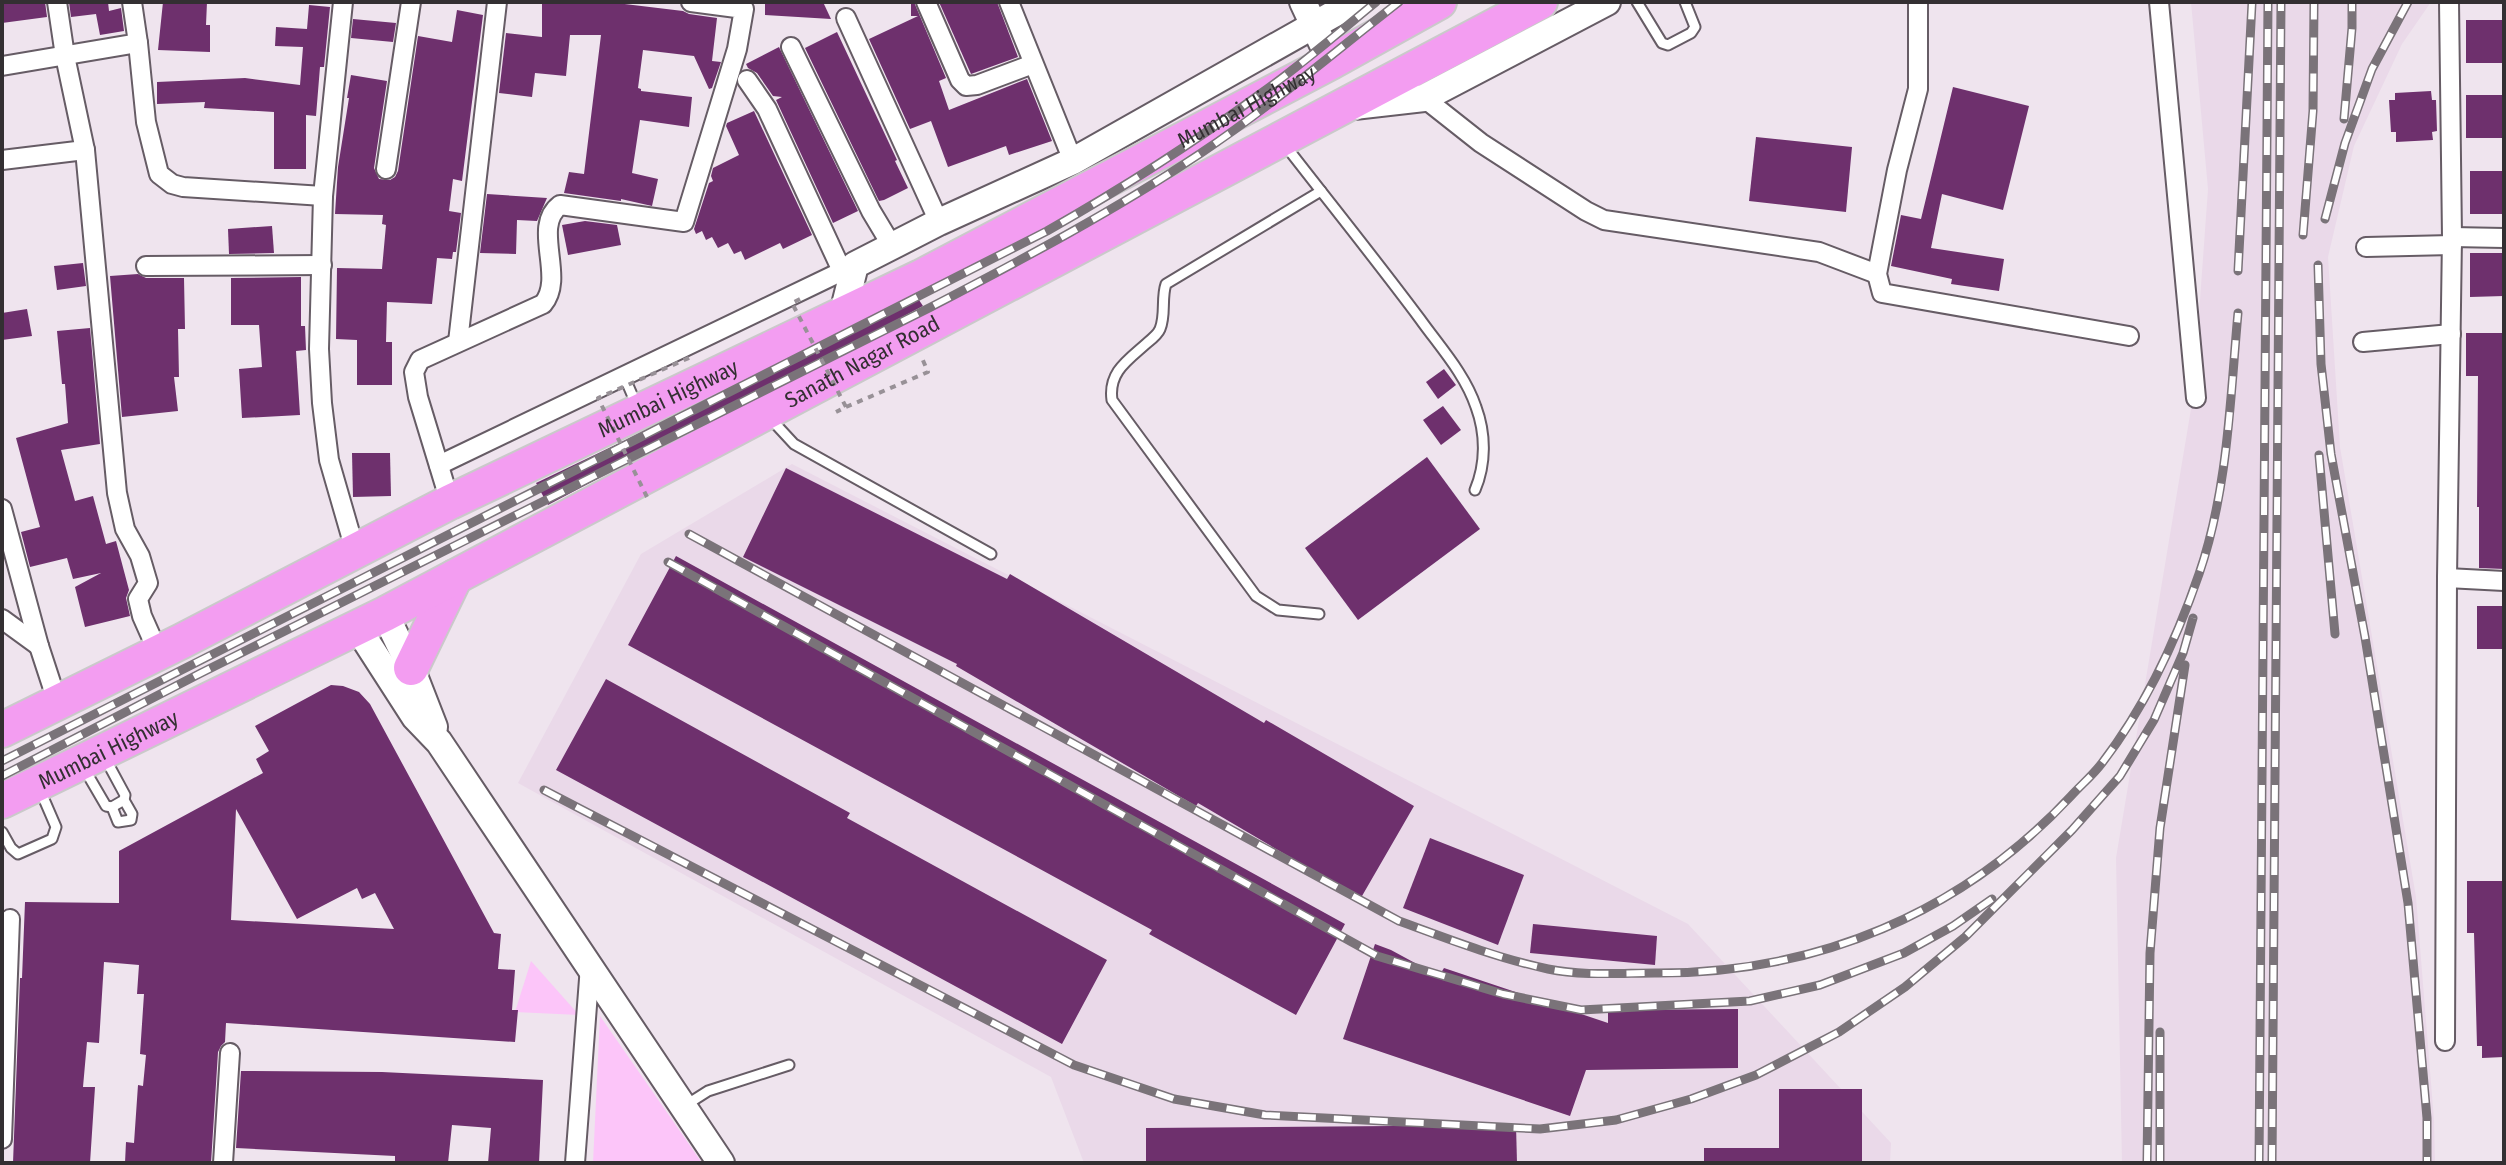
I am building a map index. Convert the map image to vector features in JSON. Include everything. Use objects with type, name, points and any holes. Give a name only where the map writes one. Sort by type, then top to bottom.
[{"type":"highway","name":"Mumbai Highway","points":[[2,730],[450,502],[842,317],[1340,57],[1439,2]]},
{"type":"highway","name":"Sanath Nagar Road","points":[[371,621],[1338,108],[1417,84],[1540,2]]},
{"type":"highway","points":[[1117,173],[1138,214]]},
{"type":"highway","points":[[982,244],[1004,285]]},
{"type":"highway","points":[[411,668],[455,577]]},
{"type":"highway","name":"Mumbai Highway","points":[[2,801],[371,621]]},
{"type":"street","points":[[57,2],[85,150],[117,493],[125,529],[140,556],[148,583],[138,599],[158,652]]},
{"type":"street","points":[[132,2],[146,122],[159,174],[172,184],[183,187],[323,196]]},
{"type":"street","points":[[343,2],[323,196],[319,349],[329,460],[355,550]]},
{"type":"street","points":[[386,169],[411,2]]},
{"type":"street","points":[[458,342],[497,2]]},
{"type":"street","points":[[450,502],[418,397],[414,372],[420,360],[543,304],[552,288],[548,225],[552,211],[560,205],[684,222],[737,49],[744,9],[691,2]]},
{"type":"street","points":[[926,2],[960,80],[966,86],[977,85],[1033,64]]},
{"type":"street","points":[[1009,2],[1073,161]]},
{"type":"street","points":[[1303,2],[1324,15],[1340,57]]},
{"type":"street","points":[[439,465],[939,222],[1073,161],[1324,15],[1355,2]]},
{"type":"street","points":[[1607,2],[1417,84],[1481,143],[1604,220],[1819,252],[1877,274]]},
{"type":"street","points":[[1918,2],[1918,89],[1897,170],[1877,274],[1882,293],[2129,336]]},
{"type":"street","points":[[2159,2],[2196,398]]},
{"type":"street","points":[[2445,1041],[2452,241],[2449,2]]},
{"type":"street","points":[[846,18],[939,222]]},
{"type":"street","points":[[2,66],[138,43]]},
{"type":"street","points":[[791,47],[871,211],[892,246]]},
{"type":"street","points":[[747,80],[767,109],[849,268],[842,317]]},
{"type":"street","points":[[2,160],[85,150]]},
{"type":"street","points":[[2366,247],[2504,238]]},
{"type":"street","points":[[146,266],[322,265]]},
{"type":"street","points":[[2363,342],[2451,334]]},
{"type":"street","points":[[2,509],[57,701]]},
{"type":"street","points":[[2447,578],[2504,581]]},
{"type":"street","points":[[2,619],[39,646]]},
{"type":"street","points":[[371,621],[411,668],[439,742]]},
{"type":"street","points":[[371,621],[415,717],[439,742],[721,1163]]},
{"type":"street","points":[[2,1139],[10,919]]},
{"type":"street","points":[[575,1163],[590,966]]},
{"type":"street","points":[[223,1163],[230,1053]]},
{"type":"lane","points":[[1637,2],[1662,43],[1668,45],[1691,33],[1695,27],[1685,2]]},
{"type":"lane","points":[[1280,139],[1460,374],[1477,407],[1484,443],[1484,470],[1475,490]]},
{"type":"lane","points":[[1319,614],[1278,610],[1256,596],[1112,400],[1110,385],[1122,365],[1160,329],[1162,295],[1166,284],[1321,191]]},
{"type":"lane","points":[[624,376],[640,412]]},
{"type":"lane","points":[[764,412],[794,444],[991,554]]},
{"type":"lane","points":[[91,757],[125,795],[131,820],[118,822],[112,807]]},
{"type":"lane","points":[[91,757],[106,806],[112,807],[124,800]]},
{"type":"lane","points":[[2,832],[18,854],[52,839],[56,827],[38,783]]},
{"type":"lane","points":[[684,1107],[708,1091],[789,1065]]},
{"type":"path","points":[[800,299],[792,303],[846,407]]},
{"type":"path","points":[[647,497],[598,398],[691,357]]},
{"type":"path","points":[[836,412],[928,372]]},
{"type":"shaded area","points":[[2191,2],[2431,2],[2402,44],[2354,146],[2328,257],[2340,447],[2416,897],[2435,1163],[2122,1163],[2116,858],[2193,397],[2208,189]]},
{"type":"shaded area","points":[[792,464],[1688,924],[1891,1143],[1890,1163],[1084,1163],[1051,1077],[518,783],[641,554]]},
{"type":"shaded area","points":[[531,961],[579,1015],[515,1012]]},
{"type":"shaded area","points":[[600,1016],[702,1163],[593,1163]]},
{"type":"building","points":[[2,2],[45,2],[47,17],[2,23]]},
{"type":"building","points":[[69,2],[108,2],[109,11],[121,8],[124,31],[100,35],[96,14],[71,17]]},
{"type":"building","points":[[163,2],[207,2],[210,52],[158,50]]},
{"type":"building","points":[[542,2],[608,2],[717,18],[712,61],[721,62],[712,88],[709,89],[694,56],[643,50],[638,88],[641,91],[692,97],[689,127],[640,120],[632,173],[658,179],[652,206],[564,193],[569,172],[584,174],[601,35],[570,35],[566,76],[535,73],[532,97],[499,93],[506,33],[542,37]]},
{"type":"building","points":[[765,2],[823,2],[831,19],[765,15]]},
{"type":"building","points":[[911,2],[914,2],[946,78],[939,81],[949,110],[1027,79],[1052,141],[1009,155],[1006,146],[948,167],[931,121],[910,129],[869,39],[918,16],[911,16]]},
{"type":"building","points":[[939,2],[997,2],[1018,57],[971,74]]},
{"type":"building","points":[[309,5],[330,7],[316,116],[306,115],[306,169],[274,169],[274,112],[204,108],[205,102],[157,104],[157,82],[245,78],[300,85],[303,47],[275,46],[276,27],[307,29]]},
{"type":"building","points":[[457,10],[483,15],[462,181],[453,179],[449,211],[461,213],[456,252],[453,252],[452,259],[437,258],[432,304],[387,302],[386,342],[392,342],[392,385],[357,385],[357,340],[336,339],[337,268],[382,269],[386,225],[382,224],[383,215],[335,214],[351,75],[387,81],[374,168],[379,179],[390,180],[398,171],[418,36],[452,42]]},
{"type":"building","points":[[353,19],[396,23],[393,42],[351,38]]},
{"type":"building","points":[[2466,20],[2504,20],[2504,63],[2466,63]]},
{"type":"building","points":[[837,32],[908,188],[884,200],[879,201],[805,48]]},
{"type":"building","points":[[779,47],[858,211],[833,223],[776,100],[782,97],[773,96],[757,73],[746,64]]},
{"type":"building","points":[[1953,87],[2029,106],[2003,210],[1942,194],[1931,248],[2004,259],[1999,291],[1951,284],[1952,279],[1891,266],[1901,215],[1921,219]]},
{"type":"building","points":[[2431,91],[2432,100],[2436,100],[2437,131],[2432,132],[2433,140],[2396,142],[2396,132],[2391,132],[2389,100],[2395,100],[2395,93]]},
{"type":"building","points":[[2466,95],[2504,95],[2504,138],[2466,138]]},
{"type":"building","points":[[754,111],[812,235],[783,249],[780,243],[745,260],[741,251],[734,254],[728,243],[718,248],[712,237],[706,240],[702,231],[696,234],[694,229],[709,183],[713,181],[713,168],[739,155],[727,123]]},
{"type":"building","points":[[1756,137],[1852,147],[1846,212],[1749,201]]},
{"type":"building","points":[[2470,171],[2504,171],[2504,214],[2470,214]]},
{"type":"building","points":[[487,194],[547,198],[537,221],[517,220],[516,254],[480,253]]},
{"type":"building","points":[[585,221],[617,225],[621,245],[568,255],[562,225]]},
{"type":"building","points":[[272,226],[274,253],[229,254],[228,229]]},
{"type":"building","points":[[2470,253],[2504,253],[2504,296],[2470,297]]},
{"type":"building","points":[[83,263],[86,286],[57,290],[54,266]]},
{"type":"building","points":[[138,274],[146,278],[184,278],[185,329],[178,329],[179,377],[174,377],[178,411],[122,417],[110,276]]},
{"type":"building","points":[[301,277],[301,326],[305,326],[306,350],[296,351],[300,415],[242,418],[239,369],[262,367],[259,325],[231,325],[231,278]]},
{"type":"building","points":[[919,300],[923,306],[548,505],[536,483]]},
{"type":"building","points":[[27,309],[32,336],[2,340],[2,313]]},
{"type":"building","points":[[90,328],[100,444],[61,450],[75,501],[93,496],[106,544],[116,541],[129,590],[126,598],[130,616],[85,627],[75,587],[101,573],[73,579],[67,558],[30,567],[21,532],[40,527],[16,438],[68,423],[57,331]]},
{"type":"building","points":[[2466,333],[2504,333],[2504,569],[2479,568],[2478,376],[2466,376]]},
{"type":"building","points":[[1444,369],[1456,385],[1438,399],[1426,382]]},
{"type":"building","points":[[1443,406],[1461,430],[1441,445],[1423,420]]},
{"type":"building","points":[[352,453],[390,453],[391,496],[353,497]]},
{"type":"building","points":[[1427,457],[1480,529],[1358,620],[1305,548]]},
{"type":"building","points":[[786,468],[1007,579],[1010,574],[1264,723],[1266,720],[1414,806],[1362,896],[1356,896],[1198,803],[1196,806],[957,664],[743,557]]},
{"type":"building","points":[[676,556],[1345,924],[1296,1015],[1149,934],[1152,930],[628,645]]},
{"type":"building","points":[[2477,606],[2504,606],[2504,649],[2477,649]]},
{"type":"building","points":[[606,679],[850,813],[847,818],[1107,960],[1062,1044],[556,770]]},
{"type":"building","points":[[331,685],[359,692],[370,704],[494,933],[501,934],[498,969],[515,970],[512,1010],[518,1010],[515,1042],[226,1023],[225,1042],[218,1052],[211,1163],[125,1163],[126,1142],[134,1143],[138,1085],[143,1086],[146,1055],[140,1054],[144,994],[137,994],[139,965],[104,962],[99,1043],[87,1042],[83,1087],[95,1087],[90,1163],[13,1163],[25,902],[119,903],[119,851],[263,773],[256,759],[269,751],[255,726]],"holes":[[[236,809],[297,919],[357,888],[362,899],[375,893],[394,929],[231,920]]]},
{"type":"building","points":[[1430,838],[1524,875],[1498,945],[1403,908]]},
{"type":"building","points":[[2467,881],[2504,881],[2504,1057],[2482,1058],[2482,1046],[2477,1046],[2474,933],[2467,933]]},
{"type":"building","points":[[1533,924],[1657,936],[1655,965],[1530,953]]},
{"type":"building","points":[[1375,944],[1439,976],[1444,968],[1608,1023],[1608,1010],[1738,1009],[1738,1068],[1586,1070],[1570,1116],[1343,1039]]},
{"type":"building","points":[[241,1071],[382,1072],[543,1080],[539,1163],[488,1163],[491,1128],[452,1125],[448,1163],[395,1163],[395,1156],[236,1148]]},
{"type":"building","points":[[1779,1089],[1862,1089],[1862,1163],[1704,1163],[1704,1148],[1779,1148]]},
{"type":"building","points":[[1516,1125],[1517,1163],[1146,1163],[1146,1128]]},
{"type":"railway","points":[[2,761],[1047,231],[1208,131],[1290,72],[1376,2]]},
{"type":"railway","points":[[2,776],[931,307],[1068,234],[1227,135],[1399,2]]},
{"type":"railway","points":[[2259,1163],[2268,2]]},
{"type":"railway","points":[[2272,1163],[2281,2]]},
{"type":"railway","points":[[2303,235],[2313,111],[2314,2]]},
{"type":"railway","points":[[2344,119],[2352,2]]},
{"type":"railway","points":[[2325,219],[2345,143],[2372,69],[2408,2]]},
{"type":"railway","points":[[2238,271],[2252,3]]},
{"type":"railway","points":[[2318,265],[2321,364],[2331,454],[2365,637],[2408,903],[2427,1118],[2427,1163]]},
{"type":"railway","points":[[689,534],[1399,921],[1491,954],[1561,971],[1655,973],[1715,970],[1773,962],[1829,948],[1882,929],[1934,904],[1983,873],[2028,837],[2071,796],[2118,742],[2170,648],[2209,542],[2222,477],[2238,313]]},
{"type":"railway","points":[[2319,455],[2335,634]]},
{"type":"railway","points":[[668,562],[1377,956],[1503,994],[1581,1010],[1750,1001],[1820,985],[1904,953],[1953,926],[1992,899]]},
{"type":"railway","points":[[544,790],[1074,1065],[1174,1099],[1265,1115],[1540,1129],[1616,1120],[1691,1099],[1756,1075],[1839,1032],[1905,987],[1965,937],[2072,830],[2120,776],[2154,720],[2183,653],[2193,618]]},
{"type":"railway","points":[[2147,1163],[2150,953],[2160,828],[2185,665]]},
{"type":"railway","points":[[2160,1032],[2160,1163]]}]
